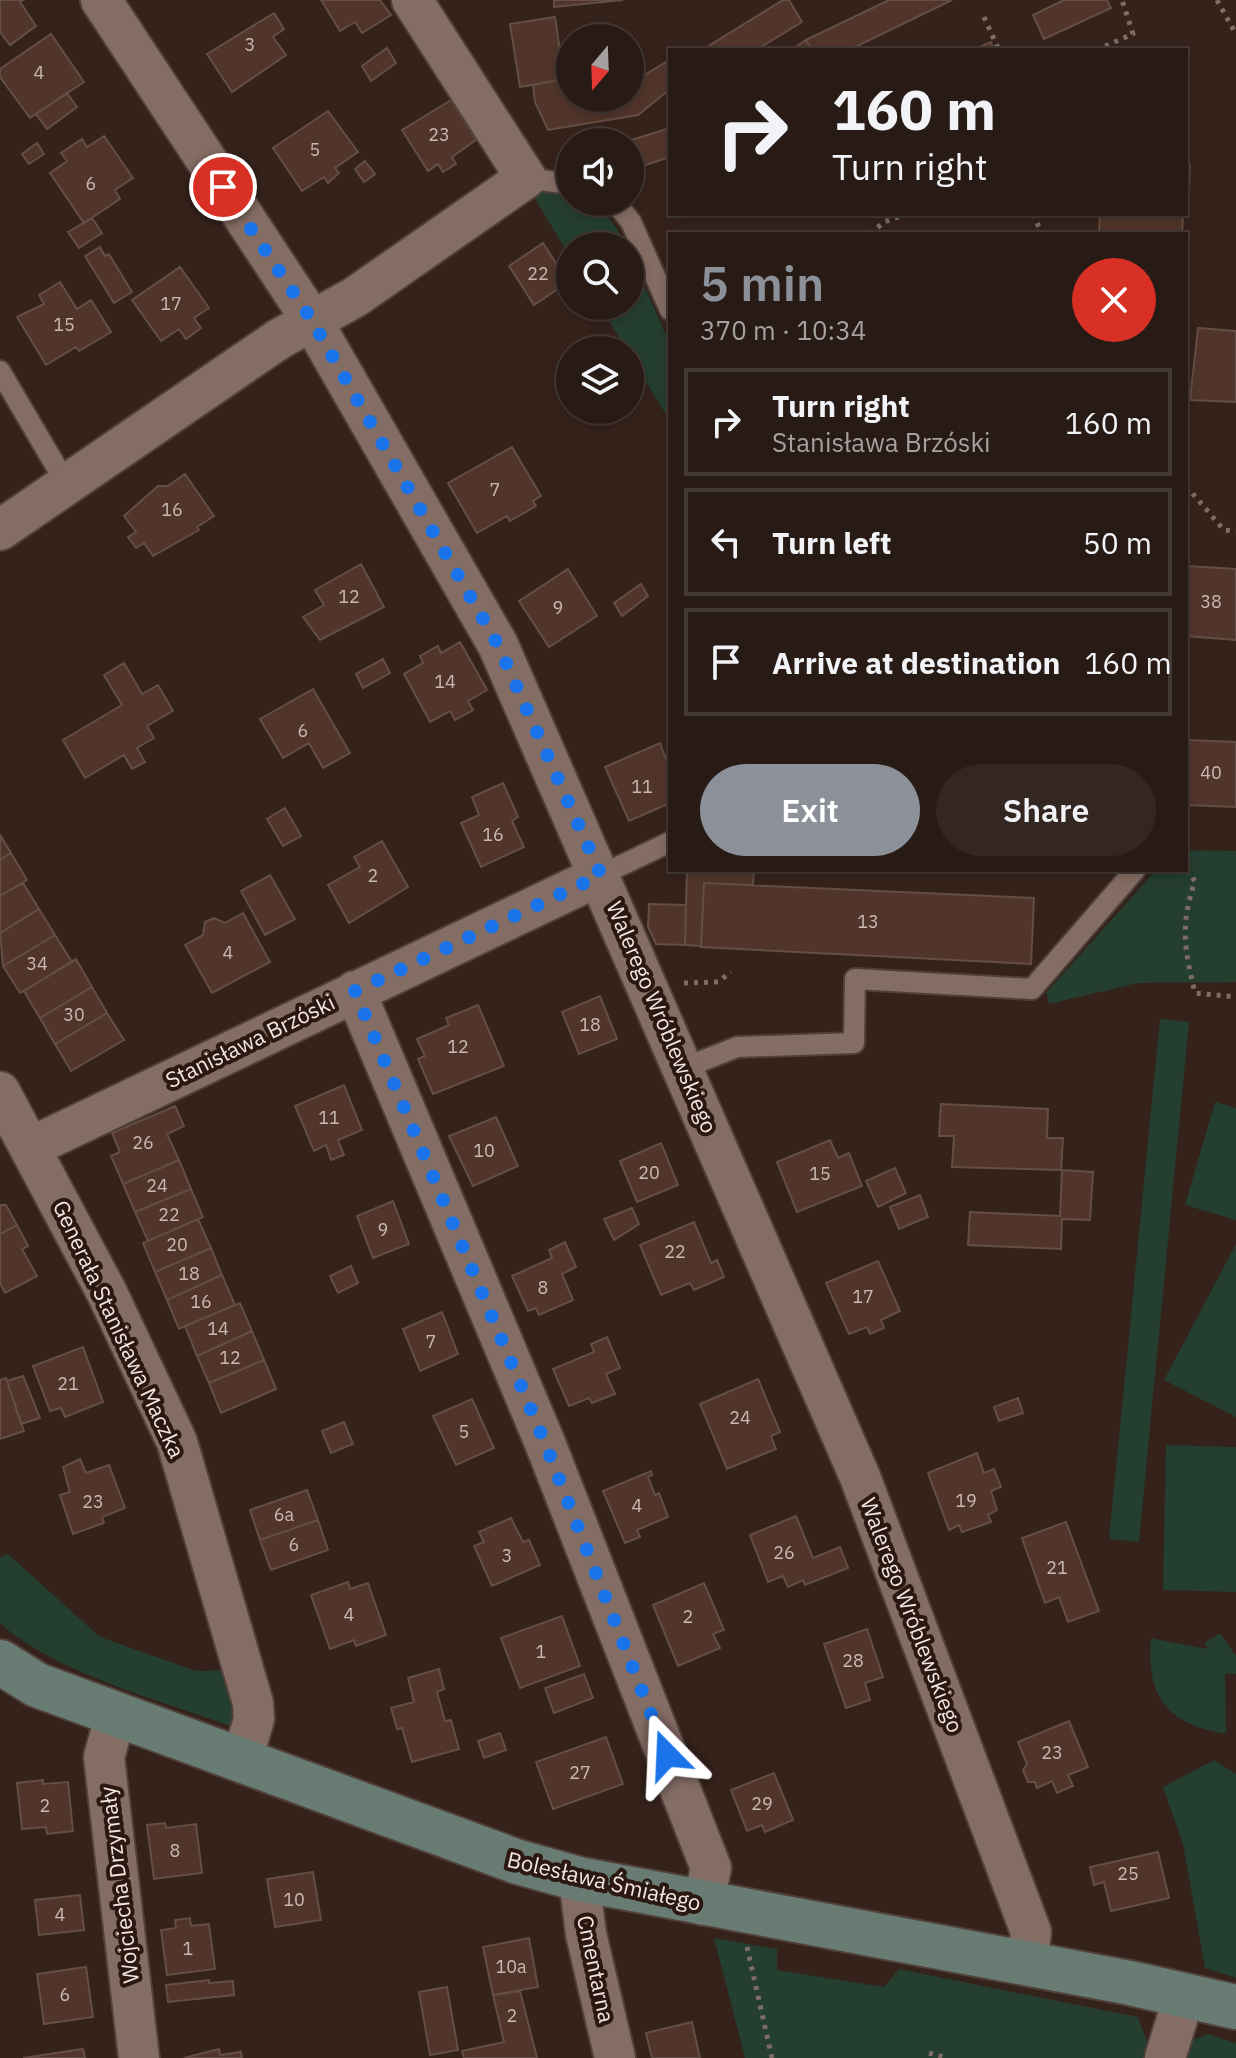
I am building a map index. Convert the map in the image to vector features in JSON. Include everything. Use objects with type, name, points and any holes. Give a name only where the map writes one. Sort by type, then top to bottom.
[{"type":"street","name":"Walerego Wróblewskiego","points":[[101,0],[311,319],[498,645],[601,875],[860,1477],[1031,1932],[1027,1965]]},
{"type":"street","points":[[0,530],[311,319],[355,297],[526,178],[412,0]]},
{"type":"street","name":"Stanisława Brzóski","points":[[31,1147],[601,875]]},
{"type":"street","points":[[355,991],[545,1443],[711,1868],[703,1905]]},
{"type":"street","name":"Generała Stanisława Maczka","points":[[0,1092],[107,1293],[177,1442],[253,1703],[254,1719],[242,1760]]},
{"type":"street","name":"Bolesława Śmiałego","points":[[0,1662],[37,1685],[506,1858],[579,1879],[1236,2007]]},
{"type":"street","name":"Wojciecha Drzymały","points":[[116,1714],[104,1757],[139,2058]]},
{"type":"street","name":"Cmentarna","points":[[579,1879],[586,1934],[615,2058]]},
{"type":"street","points":[[1165,2058],[1178,2016]]},
{"type":"lane","points":[[526,178],[556,182]]},
{"type":"lane","points":[[626,216],[668,305]]},
{"type":"lane","points":[[0,371],[67,485]]},
{"type":"lane","points":[[601,875],[668,843]]},
{"type":"lane","points":[[684,1068],[737,1047],[854,1043],[855,979],[1032,989],[1133,872]]},
{"type":"path","points":[[1101,48],[1133,34],[1122,0]]},
{"type":"path","points":[[1217,0],[1236,34]]},
{"type":"path","points":[[984,17],[998,48]]},
{"type":"path","points":[[872,232],[884,222],[901,216]]},
{"type":"path","points":[[1188,488],[1224,530],[1236,531]]},
{"type":"path","points":[[1188,872],[1195,881],[1183,920],[1182,935],[1195,993],[1236,997]]},
{"type":"path","points":[[648,984],[718,982],[731,972]]},
{"type":"path","points":[[743,1935],[772,2058]]},
{"type":"path","points":[[929,2053],[947,2058]]},
{"type":"green space","points":[[543,191],[556,192],[556,216],[608,216],[618,232],[556,234],[534,197]]},
{"type":"green space","points":[[644,285],[668,339],[668,418],[644,378],[644,336],[618,336],[608,320],[644,320]]},
{"type":"green space","points":[[1188,850],[1236,851],[1236,982],[1138,983],[1049,1004],[1046,993],[1154,872],[1188,872]]},
{"type":"green space","points":[[1160,1019],[1189,1022],[1139,1542],[1109,1539]]},
{"type":"green space","points":[[1215,1102],[1236,1108],[1236,1220],[1185,1205]]},
{"type":"green space","points":[[1236,1244],[1236,1417],[1164,1380]]},
{"type":"green space","points":[[1166,1445],[1236,1447],[1236,1592],[1163,1590]]},
{"type":"green space","points":[[8,1554],[100,1637],[196,1671],[233,1670],[239,1729],[81,1672],[23,1641],[0,1623],[0,1557]]},
{"type":"green space","points":[[1220,1633],[1236,1656],[1236,1674],[1225,1674],[1226,1734],[1189,1723],[1164,1705],[1152,1677],[1150,1659],[1151,1638],[1207,1649],[1205,1643]]},
{"type":"green space","points":[[1214,1760],[1236,1774],[1236,1978],[1205,1968],[1183,1844],[1163,1787]]},
{"type":"green space","points":[[714,1938],[777,1949],[777,1970],[884,1987],[899,1969],[1138,2017],[1147,2042],[1168,2050],[1208,2034],[1236,2043],[1236,2058],[745,2058]]},
{"type":"building","points":[[0,0],[23,0],[20,2],[36,26],[10,45],[0,32]]},
{"type":"building","points":[[321,0],[380,0],[391,15],[362,33],[355,22],[340,31]]},
{"type":"building","points":[[554,0],[623,0],[554,7]]},
{"type":"building","points":[[783,0],[789,0],[802,22],[759,48],[705,48]]},
{"type":"building","points":[[889,0],[952,0],[853,48],[811,48],[806,40]]},
{"type":"building","points":[[1064,0],[1107,0],[1111,8],[1044,39],[1033,15]]},
{"type":"building","points":[[274,13],[284,29],[273,37],[286,55],[232,92],[207,54]]},
{"type":"building","points":[[555,17],[556,80],[520,87],[510,24]]},
{"type":"building","points":[[51,34],[84,82],[30,118],[0,77],[0,69]]},
{"type":"building","points":[[806,40],[811,48],[794,48]]},
{"type":"building","points":[[991,42],[993,48],[977,48]]},
{"type":"building","points":[[387,48],[396,63],[371,81],[362,66]]},
{"type":"building","points":[[666,62],[668,91],[644,110],[644,75]]},
{"type":"building","points":[[556,81],[556,112],[642,112],[548,130],[535,102],[533,85]]},
{"type":"building","points":[[67,93],[77,107],[47,129],[36,114]]},
{"type":"building","points":[[451,100],[476,140],[452,157],[456,164],[443,172],[438,164],[428,171],[402,130]]},
{"type":"building","points":[[328,111],[358,152],[335,168],[339,173],[328,183],[324,177],[302,191],[273,148]]},
{"type":"building","points":[[668,129],[668,158],[644,165],[644,136]]},
{"type":"building","points":[[104,136],[133,178],[115,190],[120,199],[84,223],[50,173],[67,161],[61,153],[82,139],[87,147]]},
{"type":"building","points":[[37,143],[44,154],[29,164],[22,154]]},
{"type":"building","points":[[365,161],[375,174],[364,182],[355,169]]},
{"type":"building","points":[[1188,165],[1190,165],[1189,196]]},
{"type":"building","points":[[1100,216],[1183,216],[1182,232],[1099,232]]},
{"type":"building","points":[[92,218],[102,233],[79,248],[68,232]]},
{"type":"building","points":[[543,243],[556,263],[556,290],[534,305],[509,266]]},
{"type":"building","points":[[100,247],[105,256],[109,254],[132,292],[114,303],[85,256]]},
{"type":"building","points":[[180,267],[209,308],[194,318],[201,328],[186,339],[179,329],[161,341],[132,300]]},
{"type":"building","points":[[60,282],[77,309],[91,300],[111,332],[79,351],[76,347],[46,365],[17,317],[44,304],[39,295]]},
{"type":"building","points":[[1198,328],[1236,331],[1236,402],[1190,400]]},
{"type":"building","points":[[512,447],[541,496],[533,501],[536,506],[510,521],[507,516],[477,533],[448,483]]},
{"type":"building","points":[[185,474],[214,516],[197,527],[199,530],[153,556],[144,543],[136,548],[128,537],[136,532],[124,516],[158,486],[168,486]]},
{"type":"building","points":[[361,564],[384,607],[320,640],[303,617],[324,605],[315,590]]},
{"type":"building","points":[[1188,566],[1236,569],[1236,640],[1188,636]]},
{"type":"building","points":[[568,569],[597,616],[549,647],[519,601]]},
{"type":"building","points":[[641,584],[648,596],[622,616],[614,603]]},
{"type":"building","points":[[460,642],[487,690],[468,701],[473,710],[455,720],[450,711],[430,722],[404,674],[423,663],[420,656],[438,646],[441,653]]},
{"type":"building","points":[[383,659],[390,673],[363,688],[356,674]]},
{"type":"building","points":[[124,663],[142,694],[158,685],[173,711],[147,726],[154,738],[137,748],[145,762],[132,769],[124,755],[85,778],[63,740],[122,705],[104,675]]},
{"type":"building","points":[[313,689],[350,753],[323,768],[309,743],[283,758],[260,719]]},
{"type":"building","points":[[1188,740],[1236,742],[1236,807],[1188,805]]},
{"type":"building","points":[[660,743],[668,765],[668,804],[629,821],[605,767]]},
{"type":"building","points":[[503,783],[518,817],[512,821],[524,847],[481,867],[461,823],[479,815],[472,797]]},
{"type":"building","points":[[285,808],[301,836],[283,846],[267,819]]},
{"type":"building","points":[[0,835],[11,853],[0,860]]},
{"type":"building","points":[[382,841],[408,887],[349,923],[328,885],[360,867],[354,857]]},
{"type":"building","points":[[11,853],[27,880],[0,896],[0,860]]},
{"type":"building","points":[[687,872],[754,872],[753,885],[704,883],[701,946],[685,945]]},
{"type":"building","points":[[270,875],[295,919],[265,935],[241,891]]},
{"type":"building","points":[[23,883],[39,909],[0,933],[0,896]]},
{"type":"building","points":[[704,883],[1034,898],[1031,964],[701,947]]},
{"type":"building","points":[[649,904],[686,905],[685,945],[656,944],[648,927]]},
{"type":"building","points":[[39,909],[55,935],[3,966],[0,933]]},
{"type":"building","points":[[243,913],[270,962],[212,993],[185,945],[203,935],[205,922],[214,918],[225,923]]},
{"type":"building","points":[[55,935],[72,962],[20,993],[3,966]]},
{"type":"building","points":[[76,959],[92,987],[40,1018],[24,991]]},
{"type":"building","points":[[92,987],[107,1013],[55,1044],[40,1018]]},
{"type":"building","points":[[600,996],[617,1039],[579,1054],[562,1012]]},
{"type":"building","points":[[478,1005],[504,1066],[433,1094],[418,1059],[425,1056],[417,1039],[449,1025],[446,1018]]},
{"type":"building","points":[[107,1013],[124,1040],[71,1071],[55,1044]]},
{"type":"building","points":[[344,1085],[362,1130],[338,1140],[344,1155],[331,1160],[326,1145],[314,1151],[295,1106]]},
{"type":"building","points":[[941,1104],[1048,1109],[1047,1138],[1063,1138],[1061,1170],[952,1167],[954,1136],[939,1136]]},
{"type":"building","points":[[175,1106],[184,1126],[167,1134],[179,1160],[123,1184],[111,1156],[120,1152],[112,1133]]},
{"type":"building","points":[[496,1117],[518,1166],[473,1186],[449,1136]]},
{"type":"building","points":[[830,1140],[838,1158],[849,1153],[862,1186],[797,1212],[777,1162]]},
{"type":"building","points":[[661,1143],[678,1185],[637,1202],[620,1161]]},
{"type":"building","points":[[179,1160],[191,1189],[135,1212],[123,1184]]},
{"type":"building","points":[[895,1168],[906,1193],[878,1207],[866,1181]]},
{"type":"building","points":[[1062,1170],[1093,1172],[1090,1220],[1062,1219],[1061,1249],[968,1245],[970,1212],[1060,1216]]},
{"type":"building","points":[[191,1189],[203,1217],[148,1241],[135,1212]]},
{"type":"building","points":[[920,1195],[928,1217],[899,1229],[890,1207]]},
{"type":"building","points":[[393,1201],[409,1244],[373,1258],[357,1216]]},
{"type":"building","points":[[0,1205],[6,1205],[17,1225],[0,1234]]},
{"type":"building","points":[[632,1208],[639,1224],[614,1240],[604,1219]]},
{"type":"building","points":[[198,1219],[211,1248],[155,1272],[143,1243]]},
{"type":"building","points":[[694,1222],[711,1263],[717,1260],[724,1277],[694,1290],[690,1283],[661,1295],[640,1245]]},
{"type":"building","points":[[17,1225],[28,1246],[22,1249],[37,1276],[5,1293],[0,1283],[0,1234]]},
{"type":"building","points":[[565,1242],[576,1267],[562,1274],[573,1300],[539,1315],[536,1308],[528,1311],[512,1276],[552,1258],[549,1250]]},
{"type":"building","points":[[211,1248],[222,1275],[167,1300],[155,1272]]},
{"type":"building","points":[[878,1261],[900,1311],[881,1320],[884,1328],[870,1334],[867,1327],[849,1334],[826,1283]]},
{"type":"building","points":[[351,1266],[358,1283],[338,1293],[330,1276]]},
{"type":"building","points":[[222,1275],[235,1305],[179,1329],[167,1300]]},
{"type":"building","points":[[240,1303],[252,1331],[197,1356],[185,1326]]},
{"type":"building","points":[[442,1312],[458,1354],[420,1371],[403,1329]]},
{"type":"building","points":[[252,1331],[264,1360],[209,1383],[197,1356]]},
{"type":"building","points":[[607,1337],[620,1368],[606,1374],[615,1394],[592,1403],[589,1398],[569,1406],[553,1369],[594,1352],[591,1344]]},
{"type":"building","points":[[83,1347],[103,1402],[65,1417],[61,1408],[50,1411],[33,1366]]},
{"type":"building","points":[[264,1360],[276,1389],[221,1413],[209,1383]]},
{"type":"building","points":[[23,1376],[40,1418],[21,1424],[7,1381]]},
{"type":"building","points":[[6,1378],[24,1431],[0,1439],[0,1380]]},
{"type":"building","points":[[758,1379],[780,1432],[771,1436],[776,1449],[727,1469],[700,1404]]},
{"type":"building","points":[[1018,1398],[1023,1413],[999,1421],[994,1407]]},
{"type":"building","points":[[472,1399],[494,1448],[456,1465],[433,1416]]},
{"type":"building","points":[[344,1422],[353,1444],[331,1453],[322,1431]]},
{"type":"building","points":[[977,1453],[984,1473],[994,1469],[1001,1487],[991,1491],[997,1510],[988,1515],[991,1522],[962,1532],[959,1525],[949,1530],[928,1473]]},
{"type":"building","points":[[80,1459],[86,1473],[109,1465],[125,1508],[102,1517],[104,1523],[73,1534],[60,1495],[70,1492],[63,1467]]},
{"type":"building","points":[[651,1471],[652,1475],[648,1477],[655,1495],[659,1493],[668,1517],[637,1530],[640,1537],[625,1543],[603,1491]]},
{"type":"building","points":[[307,1490],[318,1520],[260,1540],[250,1510]]},
{"type":"building","points":[[796,1516],[813,1558],[840,1547],[848,1568],[805,1585],[803,1580],[788,1587],[783,1576],[768,1582],[750,1535]]},
{"type":"building","points":[[511,1518],[523,1542],[529,1540],[540,1565],[492,1586],[474,1546],[484,1542],[479,1532]]},
{"type":"building","points":[[318,1520],[328,1550],[271,1570],[260,1540]]},
{"type":"building","points":[[1066,1522],[1099,1611],[1068,1622],[1059,1597],[1045,1603],[1022,1538]]},
{"type":"building","points":[[348,1582],[350,1589],[368,1583],[386,1635],[356,1646],[354,1640],[330,1649],[311,1595]]},
{"type":"building","points":[[704,1583],[724,1630],[713,1634],[720,1648],[678,1666],[653,1605]]},
{"type":"building","points":[[562,1616],[580,1666],[520,1688],[501,1638]]},
{"type":"building","points":[[867,1629],[883,1677],[865,1683],[870,1700],[846,1708],[824,1644]]},
{"type":"building","points":[[439,1669],[444,1689],[437,1692],[445,1721],[451,1720],[459,1749],[412,1762],[402,1728],[397,1729],[391,1708],[414,1702],[408,1678]]},
{"type":"building","points":[[584,1674],[593,1698],[554,1713],[545,1688]]},
{"type":"building","points":[[1069,1721],[1088,1767],[1068,1775],[1073,1786],[1057,1793],[1052,1781],[1037,1788],[1035,1782],[1028,1782],[1023,1770],[1027,1764],[1018,1742]]},
{"type":"building","points":[[500,1733],[506,1750],[484,1758],[478,1741]]},
{"type":"building","points":[[606,1737],[623,1784],[553,1809],[536,1762]]},
{"type":"building","points":[[774,1773],[793,1820],[765,1832],[762,1825],[747,1831],[731,1790]]},
{"type":"building","points":[[43,1780],[43,1784],[68,1782],[73,1831],[47,1834],[46,1827],[22,1829],[17,1783]]},
{"type":"building","points":[[165,1823],[166,1828],[196,1824],[202,1873],[154,1879],[147,1825]]},
{"type":"building","points":[[1158,1852],[1169,1898],[1111,1911],[1104,1882],[1094,1885],[1090,1867]]},
{"type":"building","points":[[313,1872],[321,1920],[275,1927],[267,1879]]},
{"type":"building","points":[[80,1895],[84,1930],[39,1935],[35,1900]]},
{"type":"building","points":[[190,1918],[191,1926],[209,1924],[215,1969],[167,1975],[161,1930],[176,1928],[175,1920]]},
{"type":"building","points":[[529,1938],[538,1987],[493,1995],[483,1947]]},
{"type":"building","points":[[86,1967],[93,2017],[44,2024],[37,1974]]},
{"type":"building","points":[[209,1980],[209,1983],[233,1981],[234,1995],[168,2002],[166,1985]]},
{"type":"building","points":[[447,1987],[458,2050],[430,2055],[419,1992]]},
{"type":"building","points":[[520,1991],[537,2058],[464,2058],[462,2051],[504,2042],[493,1995]]},
{"type":"building","points":[[692,2022],[700,2058],[652,2058],[646,2033]]},
{"type":"building","points":[[83,2049],[85,2058],[23,2058]]},
{"type":"building","points":[[219,2049],[220,2055],[241,2052],[242,2058],[184,2058]]},
{"type":"route","points":[[223,187],[311,319],[498,645],[601,875],[355,991],[545,1443],[667,1755]]}]
